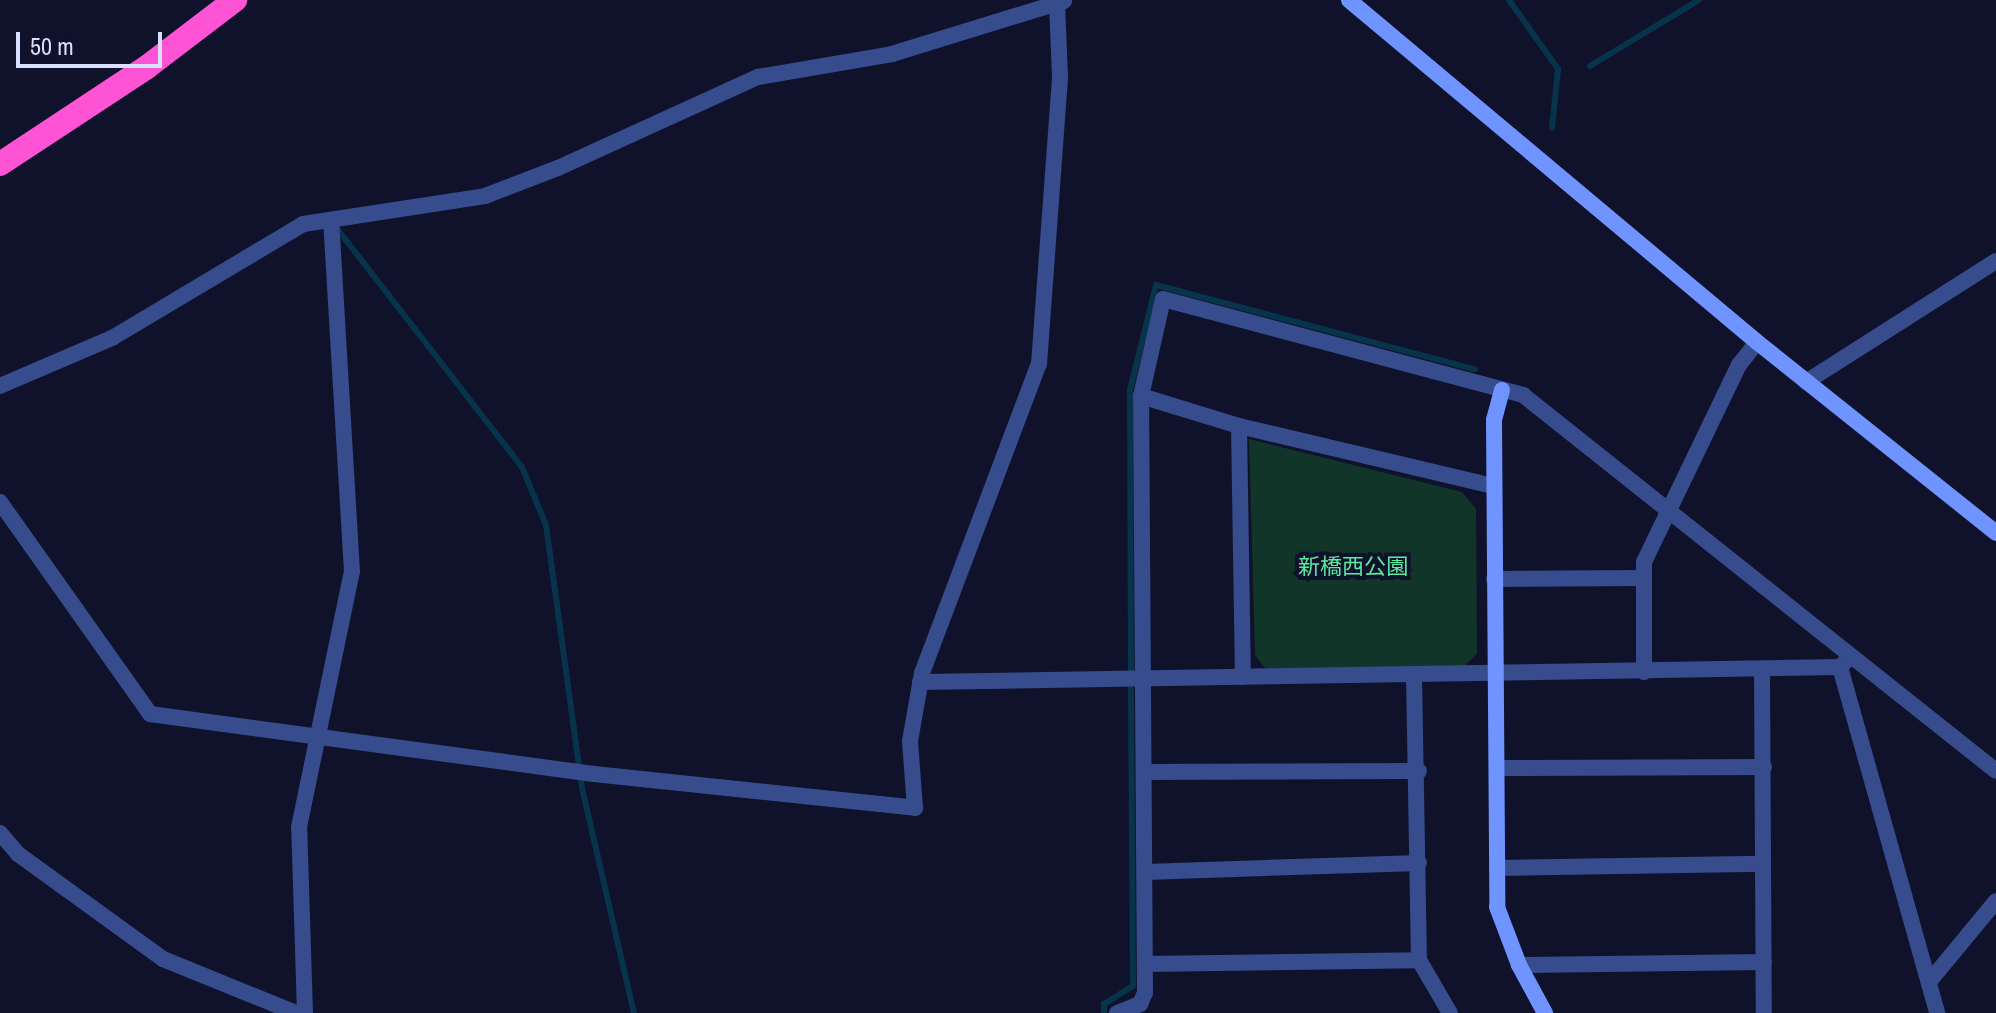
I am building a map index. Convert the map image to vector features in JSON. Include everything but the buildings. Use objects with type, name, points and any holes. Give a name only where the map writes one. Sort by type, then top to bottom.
[{"type":"highway","points":[[0,164],[147,67],[235,0]]},
{"type":"street","points":[[1349,0],[1757,342],[1996,533]]},
{"type":"street","points":[[0,386],[112,338],[303,224],[485,196],[558,168],[758,77],[892,54],[1061,2],[1060,77],[1039,364],[920,682],[910,741],[915,808],[594,774],[318,734],[150,714],[0,502]]},
{"type":"street","points":[[305,1013],[299,827],[352,572],[331,220]]},
{"type":"street","points":[[1806,382],[1996,261]]},
{"type":"street","points":[[1117,1013],[1144,1000],[1141,396],[1163,299],[1502,390],[1542,406],[1670,510],[1846,661],[1996,771]]},
{"type":"street","points":[[1644,672],[1642,578],[1670,510],[1739,365],[1757,342]]},
{"type":"street","points":[[1502,390],[1494,420],[1493,486],[1497,907],[1519,965],[1545,1013]]},
{"type":"street","points":[[1141,396],[1239,426],[1493,486]]},
{"type":"street","points":[[1239,426],[1243,677]]},
{"type":"street","points":[[1494,579],[1642,578]]},
{"type":"street","points":[[920,682],[1762,672],[1846,661]]},
{"type":"street","points":[[1846,661],[1937,1013]]},
{"type":"street","points":[[1762,672],[1764,1013]]},
{"type":"street","points":[[1414,676],[1419,771],[1419,960],[1450,1013]]},
{"type":"street","points":[[1497,768],[1764,767]]},
{"type":"street","points":[[1144,772],[1419,771]]},
{"type":"street","points":[[0,833],[18,854],[163,959],[296,1013]]},
{"type":"street","points":[[1145,872],[1419,863]]},
{"type":"street","points":[[1497,868],[1763,864]]},
{"type":"street","points":[[1929,982],[1996,901]]},
{"type":"street","points":[[1145,964],[1419,960]]},
{"type":"street","points":[[1519,965],[1764,962]]},
{"type":"green space","name":"新橋西公園","points":[[1249,439],[1462,492],[1476,509],[1477,654],[1462,668],[1265,668],[1255,655]]},
{"type":"waterway","points":[[1509,0],[1558,69],[1552,128]]},
{"type":"waterway","points":[[1590,66],[1699,0]]},
{"type":"waterway","points":[[335,226],[522,467],[546,525],[582,788],[634,1013]]},
{"type":"waterway","points":[[1131,670],[1130,390],[1156,285],[1475,369]]},
{"type":"waterway","points":[[1104,1013],[1104,1004],[1133,986],[1131,686]]}]
